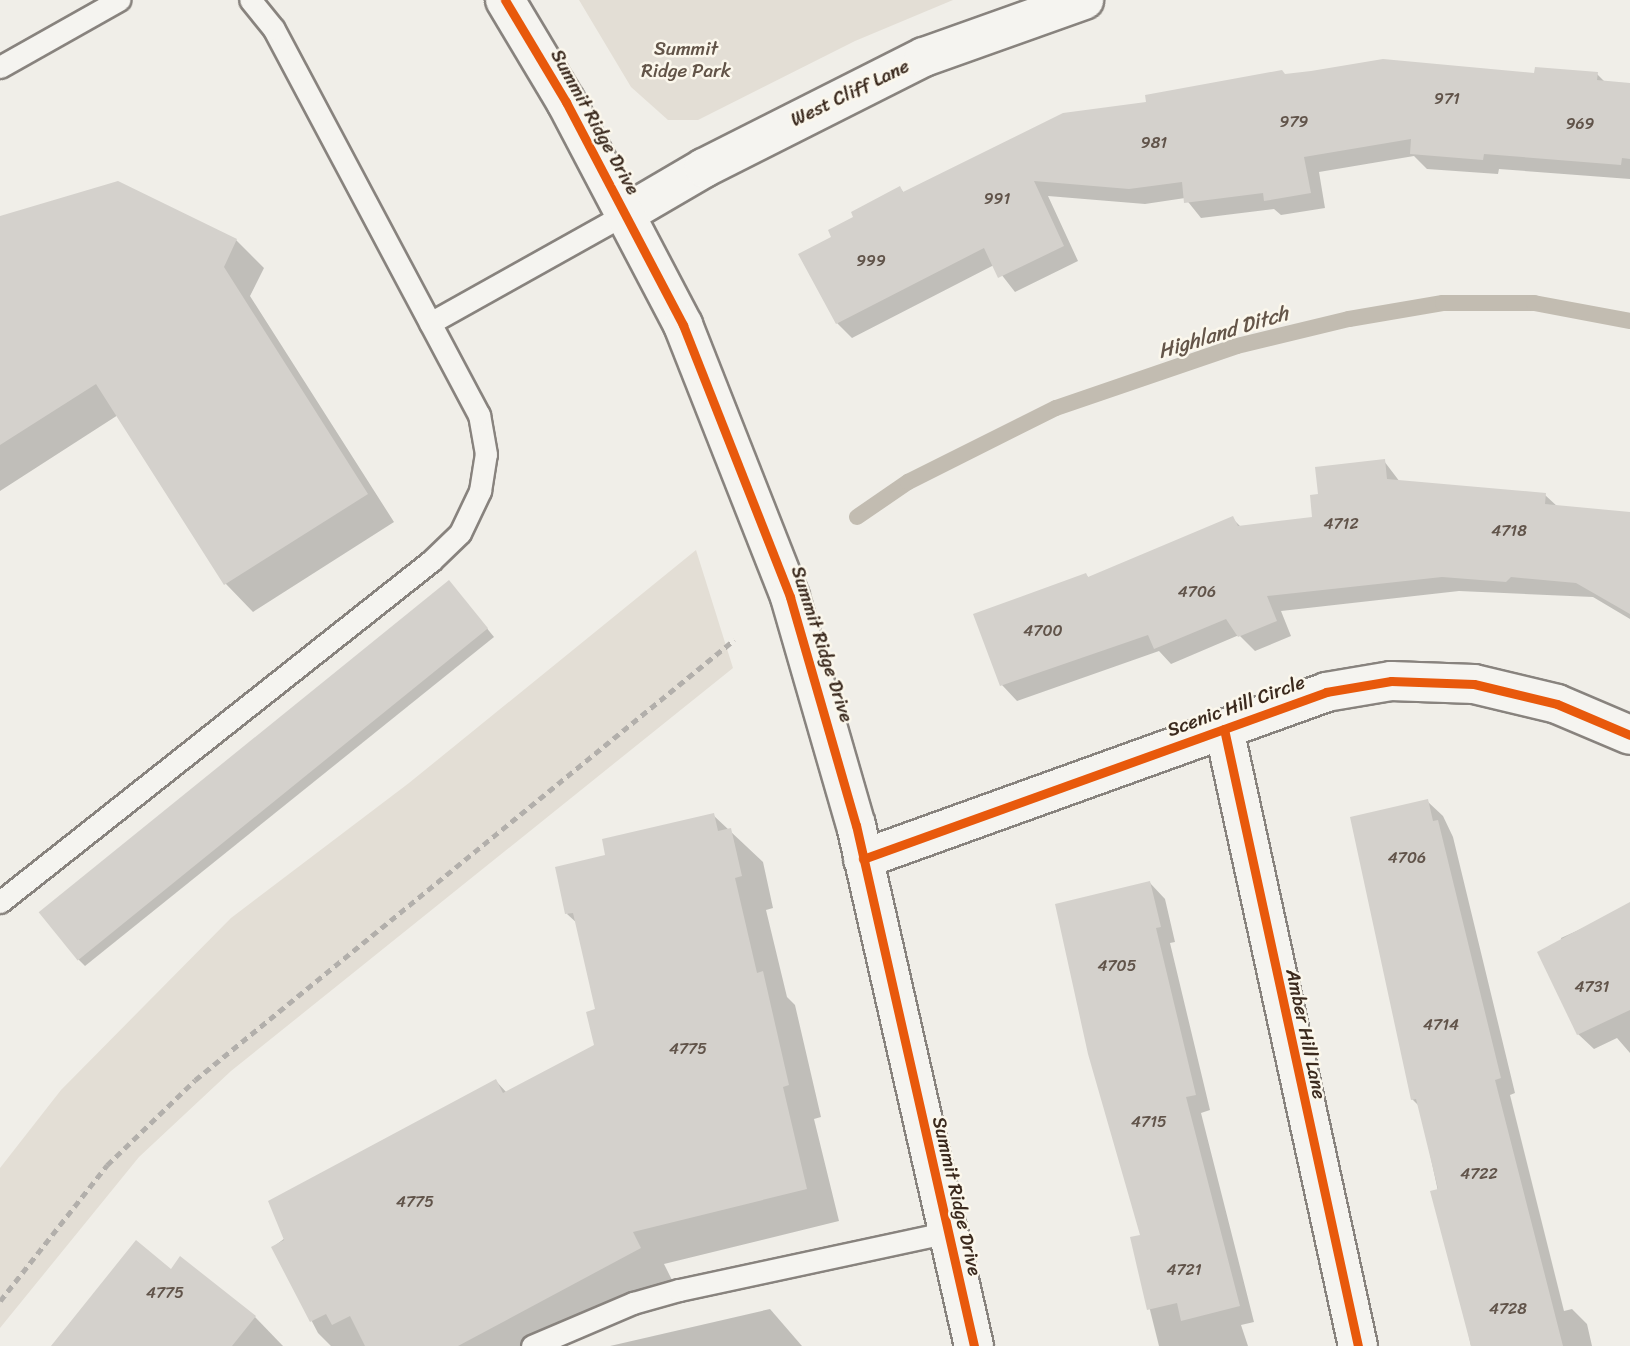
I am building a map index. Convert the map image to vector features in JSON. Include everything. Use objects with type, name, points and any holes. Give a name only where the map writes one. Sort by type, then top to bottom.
[{"type":"street","name":"Summit Ridge Drive","points":[[505,0],[627,213],[683,325],[790,597],[820,688],[863,859],[946,1233],[974,1346]]},
{"type":"street","name":"West Cliff Lane","points":[[627,213],[704,168],[924,57],[1084,0]]},
{"type":"street","name":"Scenic Hill Circle","points":[[863,859],[1326,692],[1391,681],[1474,684],[1557,704],[1630,735]]},
{"type":"street","name":"Amber Hill Lane","points":[[1224,729],[1358,1346]]},
{"type":"lane","points":[[0,67],[119,0]]},
{"type":"lane","points":[[0,902],[421,569],[460,533],[480,491],[486,454],[479,415],[274,28],[250,0]]},
{"type":"lane","points":[[430,323],[627,213]]},
{"type":"lane","points":[[532,1346],[633,1303],[679,1290],[946,1233]]},
{"type":"path","points":[[0,1301],[107,1165],[195,1080],[734,640]]},
{"type":"shaded area","name":"Summit Ridge Park","points":[[579,0],[953,0],[855,41],[698,120],[668,120],[631,87]]},
{"type":"shaded area","points":[[696,550],[733,668],[231,1071],[139,1157],[0,1328],[0,1168],[61,1090],[231,918],[409,783]]},
{"type":"building","points":[[1383,59],[1534,73],[1535,67],[1598,72],[1597,80],[1630,83],[1630,159],[1622,158],[1621,165],[1484,154],[1483,160],[1410,154],[1411,139],[1304,157],[1311,193],[1264,201],[1263,193],[1184,203],[1182,182],[1129,189],[1034,181],[1064,246],[998,278],[984,248],[836,324],[798,254],[831,237],[828,230],[853,217],[851,212],[900,186],[903,192],[1063,113],[1146,102],[1145,95],[1282,70],[1285,74]]},
{"type":"building","points":[[118,181],[237,239],[224,267],[368,494],[224,585],[96,384],[0,445],[0,216]]},
{"type":"building","points":[[1385,459],[1387,479],[1546,493],[1545,504],[1630,512],[1630,614],[1576,583],[1511,577],[1506,582],[1442,577],[1267,596],[1277,621],[1238,637],[1226,619],[1154,649],[1148,635],[1000,686],[973,614],[1086,573],[1088,577],[1233,516],[1238,526],[1312,517],[1310,495],[1318,494],[1315,467]]},
{"type":"building","points":[[449,580],[488,628],[78,960],[39,912]]},
{"type":"building","points":[[1428,799],[1433,821],[1438,820],[1501,1078],[1495,1080],[1563,1346],[1471,1346],[1430,1191],[1438,1189],[1416,1099],[1411,1100],[1350,817]]},
{"type":"building","points":[[714,813],[718,831],[731,828],[742,876],[735,878],[757,973],[763,971],[789,1085],[783,1087],[807,1189],[633,1232],[641,1248],[458,1346],[365,1346],[350,1316],[332,1325],[326,1314],[310,1322],[271,1247],[284,1240],[268,1201],[496,1079],[503,1093],[594,1045],[586,1012],[595,1009],[573,913],[565,914],[555,867],[605,855],[602,839]]},
{"type":"building","points":[[1150,881],[1161,927],[1156,928],[1196,1095],[1186,1097],[1240,1306],[1181,1321],[1177,1303],[1147,1310],[1130,1237],[1140,1235],[1088,1054],[1055,904]]},
{"type":"building","points":[[1630,902],[1630,1010],[1577,1035],[1537,952]]},
{"type":"building","points":[[136,1240],[171,1269],[180,1256],[256,1316],[232,1346],[51,1346]]},
{"type":"waterway","name":"Highland Ditch","points":[[857,517],[908,482],[1056,408],[1237,346],[1349,319],[1443,303],[1534,303],[1630,321]]},
{"type":"cycle path","points":[[505,0],[566,102],[683,325],[790,597],[856,825],[974,1346]]},
{"type":"cycle path","points":[[863,859],[1326,692],[1391,681],[1474,684],[1557,704],[1630,735]]},
{"type":"cycle path","points":[[1224,729],[1358,1346]]}]
